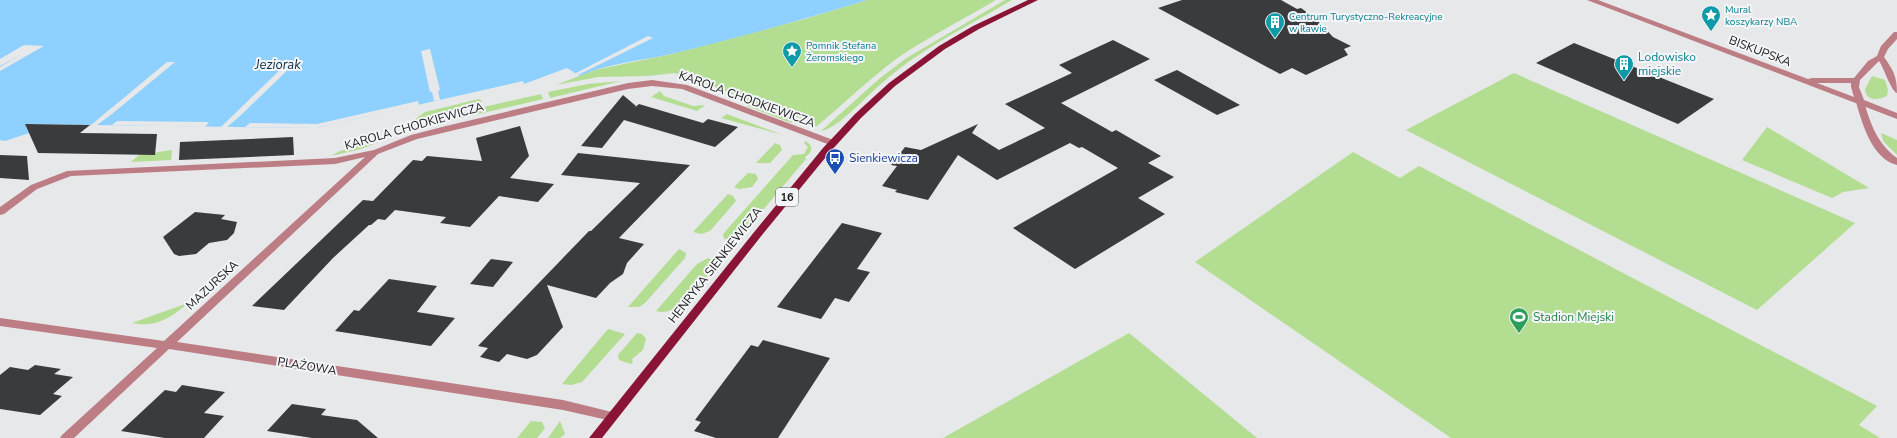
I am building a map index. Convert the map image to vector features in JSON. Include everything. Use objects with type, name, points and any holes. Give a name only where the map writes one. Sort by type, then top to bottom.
[{"type":"main road","name":"HENRYKA SIENKIEWICZA","points":[[998,16],[1018,0]]},
{"type":"main road","name":"HENRYKA SIENKIEWICZA","points":[[595,438],[646,376],[740,254],[833,143],[870,104],[910,70],[951,43],[998,16],[1034,0]]},
{"type":"street","name":"BISKUPSKA","points":[[1591,0],[1897,116]]},
{"type":"street","points":[[1897,34],[1884,48],[1880,57],[1871,63],[1856,80],[1855,86],[1870,136],[1877,146],[1897,162]]},
{"type":"street","points":[[1880,57],[1888,68],[1897,90]]},
{"type":"street","points":[[1790,75],[1824,81],[1856,80]]},
{"type":"street","name":"KAROLA CHODKIEWICZA","points":[[0,212],[34,187],[70,173],[316,163],[348,159],[377,152],[414,137],[449,128],[628,86],[652,83],[684,88],[802,133],[833,143]]},
{"type":"street","name":"MAZURSKA","points":[[66,438],[353,172],[377,152]]},
{"type":"street","name":"PLAŻOWA","points":[[0,322],[167,345],[563,405],[612,416]]},
{"type":"green space","points":[[867,0],[996,0],[899,57],[878,73],[817,126],[812,127],[790,112],[750,102],[786,114],[792,120],[791,123],[747,106],[743,98],[675,73],[648,76],[598,77],[556,85],[595,70],[672,54],[805,19]]},
{"type":"green space","points":[[1005,0],[1012,0],[945,38],[912,59],[882,83],[844,118],[828,129],[821,131],[879,79],[905,59]]},
{"type":"green space","points":[[1514,73],[1855,223],[1757,310],[1406,130]]},
{"type":"green space","points":[[1872,76],[1885,80],[1888,90],[1887,96],[1873,99],[1868,96],[1865,89]]},
{"type":"green space","points":[[621,81],[550,98],[548,92],[588,84]]},
{"type":"green space","points":[[660,91],[664,96],[693,106],[705,105],[697,111],[651,97]]},
{"type":"green space","points":[[541,94],[543,99],[427,126],[475,109]]},
{"type":"green space","points":[[479,99],[482,101],[480,103],[444,113],[399,131],[425,112]]},
{"type":"green space","points":[[727,114],[783,135],[721,118]]},
{"type":"green space","points":[[1767,127],[1869,188],[1843,192],[1832,198],[1742,160]]},
{"type":"green space","points":[[1881,133],[1897,140],[1897,155],[1883,141]]},
{"type":"green space","points":[[381,141],[361,149],[331,156],[340,151]]},
{"type":"green space","points":[[806,141],[811,146],[811,150],[805,157],[806,159],[740,237],[733,240],[724,239],[723,234],[793,155],[804,154],[808,147],[804,143]]},
{"type":"green space","points":[[775,143],[780,145],[782,150],[770,163],[756,163]]},
{"type":"green space","points":[[172,150],[171,160],[131,162],[139,155]]},
{"type":"green space","name":"Stadion Miejski","points":[[1353,152],[1400,178],[1419,166],[1877,406],[1859,425],[1880,438],[1451,438],[1195,262]]},
{"type":"green space","points":[[748,173],[756,174],[758,179],[752,187],[739,189],[734,187]]},
{"type":"green space","points":[[728,194],[733,196],[736,201],[710,231],[701,234],[693,232]]},
{"type":"green space","points":[[679,249],[686,253],[685,258],[645,303],[639,307],[628,307]]},
{"type":"green space","points":[[708,258],[713,260],[715,266],[697,290],[682,304],[673,309],[665,312],[656,311],[697,264]]},
{"type":"green space","points":[[188,303],[169,317],[155,323],[132,323]]},
{"type":"green space","points":[[608,329],[625,334],[582,382],[571,385],[562,384]]},
{"type":"green space","points":[[637,333],[642,334],[646,339],[643,350],[632,359],[633,362],[631,364],[619,360],[618,355]]},
{"type":"green space","points":[[1129,333],[1257,438],[943,438]]},
{"type":"green space","points":[[531,421],[542,422],[545,428],[537,438],[517,438]]},
{"type":"green space","points":[[560,421],[565,434],[560,438],[548,438]]},
{"type":"water","name":"Jeziorak","points":[[0,0],[867,0],[745,35],[671,54],[613,65],[580,76],[567,68],[524,84],[523,81],[316,128],[25,124],[29,133],[5,141],[0,140]]},
{"type":"pier","points":[[648,36],[653,38],[576,76],[574,74]]},
{"type":"pier","points":[[24,45],[44,46],[0,71],[0,67],[20,55],[0,66],[0,59]]},
{"type":"pier","points":[[430,49],[440,90],[438,91],[440,100],[434,101],[432,92],[430,92],[421,51]]},
{"type":"pier","points":[[167,62],[175,62],[112,114],[97,125],[91,125]]},
{"type":"pier","points":[[286,64],[294,64],[240,116],[227,127],[221,127]]},
{"type":"pier","points":[[418,101],[419,105],[316,128],[245,127],[250,123],[317,124]]},
{"type":"pier","points":[[117,121],[209,122],[205,127],[112,125]]},
{"type":"building","name":"Centrum Turystyczno-Rekreacyjne w Iławie","points":[[1182,0],[1281,0],[1297,9],[1301,8],[1316,19],[1333,37],[1351,46],[1344,49],[1348,55],[1306,75],[1292,68],[1280,74],[1158,8]]},
{"type":"building","points":[[1113,40],[1150,59],[1061,103],[1112,132],[1116,130],[1161,156],[1148,163],[1174,177],[1138,198],[1165,214],[1075,269],[1013,228],[1118,168],[1082,147],[1079,148],[1070,143],[997,180],[958,155],[928,200],[895,192],[897,190],[882,186],[897,166],[891,165],[905,147],[921,150],[978,124],[972,133],[999,150],[1045,128],[1005,104],[1072,73],[1059,65]]},
{"type":"building","name":"Lodowisko miejskie","points":[[1574,43],[1714,99],[1678,124],[1536,63]]},
{"type":"building","points":[[1177,70],[1240,105],[1217,115],[1154,80]]},
{"type":"building","points":[[623,95],[636,106],[634,108],[639,104],[703,123],[708,119],[738,127],[715,147],[624,120],[602,148],[581,146]]},
{"type":"building","points":[[25,124],[90,125],[80,133],[157,134],[155,155],[38,153]]},
{"type":"building","points":[[520,126],[529,156],[510,178],[554,184],[538,202],[499,196],[470,227],[440,223],[446,217],[395,210],[385,220],[378,219],[369,225],[333,258],[284,310],[252,306],[363,200],[373,201],[413,160],[422,161],[427,156],[482,161],[476,138]]},
{"type":"building","points":[[293,137],[294,155],[179,160],[180,142]]},
{"type":"building","points":[[578,153],[690,165],[619,238],[644,244],[627,263],[623,274],[610,283],[596,298],[547,285],[563,327],[537,355],[527,359],[507,354],[499,362],[480,357],[488,348],[478,346],[589,231],[591,231],[640,183],[561,175]]},
{"type":"building","points":[[0,155],[27,156],[29,180],[0,178]]},
{"type":"building","points":[[195,212],[225,215],[221,219],[237,222],[234,233],[227,240],[209,243],[196,254],[179,256],[174,254],[163,237]]},
{"type":"building","points":[[842,223],[882,233],[857,269],[870,272],[849,302],[835,298],[821,319],[777,307]]},
{"type":"building","points":[[491,259],[513,262],[493,287],[470,284]]},
{"type":"building","points":[[389,279],[437,286],[417,312],[455,318],[431,346],[335,331],[354,310],[359,311]]},
{"type":"building","points":[[763,340],[830,358],[778,438],[716,438],[694,431],[701,422],[695,420],[751,345],[758,347]]},
{"type":"building","points":[[35,365],[61,369],[54,374],[73,377],[53,394],[62,396],[40,415],[0,409],[0,375],[10,367],[28,370]]},
{"type":"building","points":[[182,385],[225,392],[204,413],[224,416],[204,438],[165,438],[121,431],[165,390],[176,392]]},
{"type":"building","points":[[292,404],[326,409],[321,415],[357,420],[378,438],[312,438],[267,431]]},
{"type":"place","name":"Mural koszykarzy NBA","points":[[1711,32]]},
{"type":"place","name":"Centrum Turystyczno-Rekreacyjne w Iławie","points":[[1275,39]]},
{"type":"place","name":"Pomnik Stefana Żeromskiego","points":[[792,68]]},
{"type":"place","name":"Lodowisko miejskie","points":[[1624,81]]},
{"type":"place","name":"Sienkiewicza","points":[[835,175]]},
{"type":"place","name":"Stadion Miejski","points":[[1519,334]]}]
